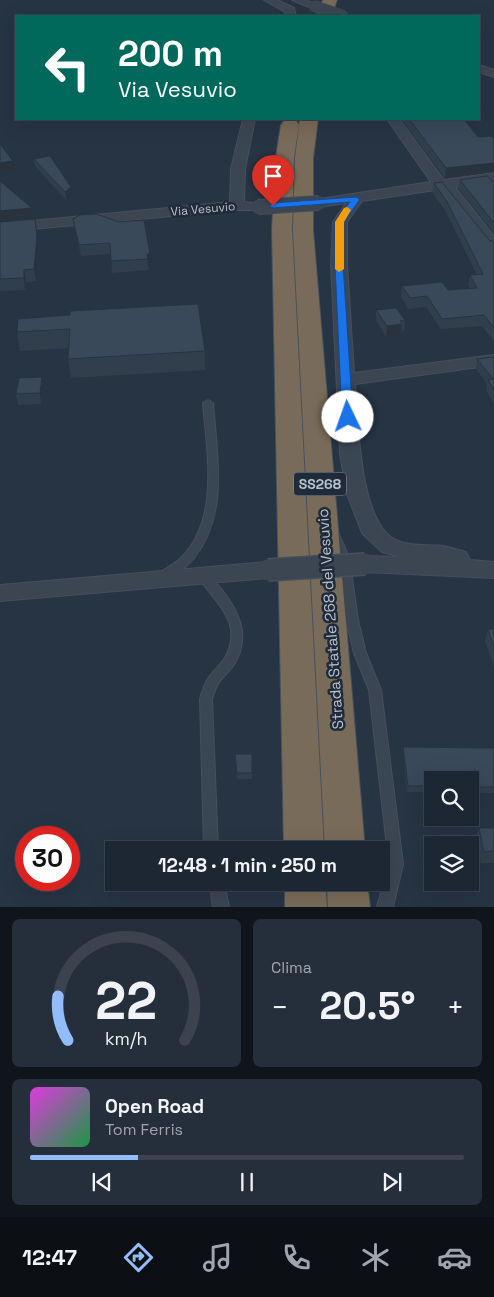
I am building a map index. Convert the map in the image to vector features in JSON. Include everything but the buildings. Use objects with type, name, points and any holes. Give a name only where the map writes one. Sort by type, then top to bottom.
[{"type":"highway","points":[[319,11],[330,0]]},
{"type":"highway","points":[[338,15],[344,0]]},
{"type":"highway","name":"Strada Statale 268 del Vesuvio","points":[[291,120],[285,157],[282,229],[304,841]]},
{"type":"highway","name":"Strada Statale 268 del Vesuvio","points":[[309,120],[304,158],[303,230],[344,841]]},
{"type":"highway","points":[[305,891],[306,907]]},
{"type":"highway","points":[[348,891],[349,907]]},
{"type":"street","points":[[270,0],[290,10],[291,15]]},
{"type":"street","points":[[297,0],[319,11],[338,15]]},
{"type":"street","points":[[480,68],[494,74]]},
{"type":"street","points":[[237,206],[238,169],[249,120]]},
{"type":"street","points":[[394,120],[442,185],[494,246]]},
{"type":"street","name":"Via Vesuvio","points":[[0,228],[237,206],[258,207],[319,203],[494,177]]},
{"type":"street","points":[[356,199],[340,222],[339,264],[350,454],[357,494],[373,533],[390,547],[418,553],[443,554],[458,558],[463,567]]},
{"type":"street","points":[[346,380],[494,360]]},
{"type":"street","points":[[0,593],[268,570],[365,564],[463,567],[494,570]]},
{"type":"lane","points":[[155,580],[174,571],[191,555],[206,528],[212,512],[214,487],[208,403]]},
{"type":"lane","points":[[322,499],[343,557],[352,620],[360,653],[375,690],[396,864],[384,907]]},
{"type":"lane","points":[[203,576],[234,615],[236,630],[232,656],[212,684],[206,699],[211,841]]},
{"type":"lane","points":[[218,891],[221,907]]},
{"type":"slow traffic","points":[[339,269],[340,222],[347,210]]},
{"type":"route","points":[[273,206],[340,202],[356,199],[340,222],[339,264],[348,417]]}]
